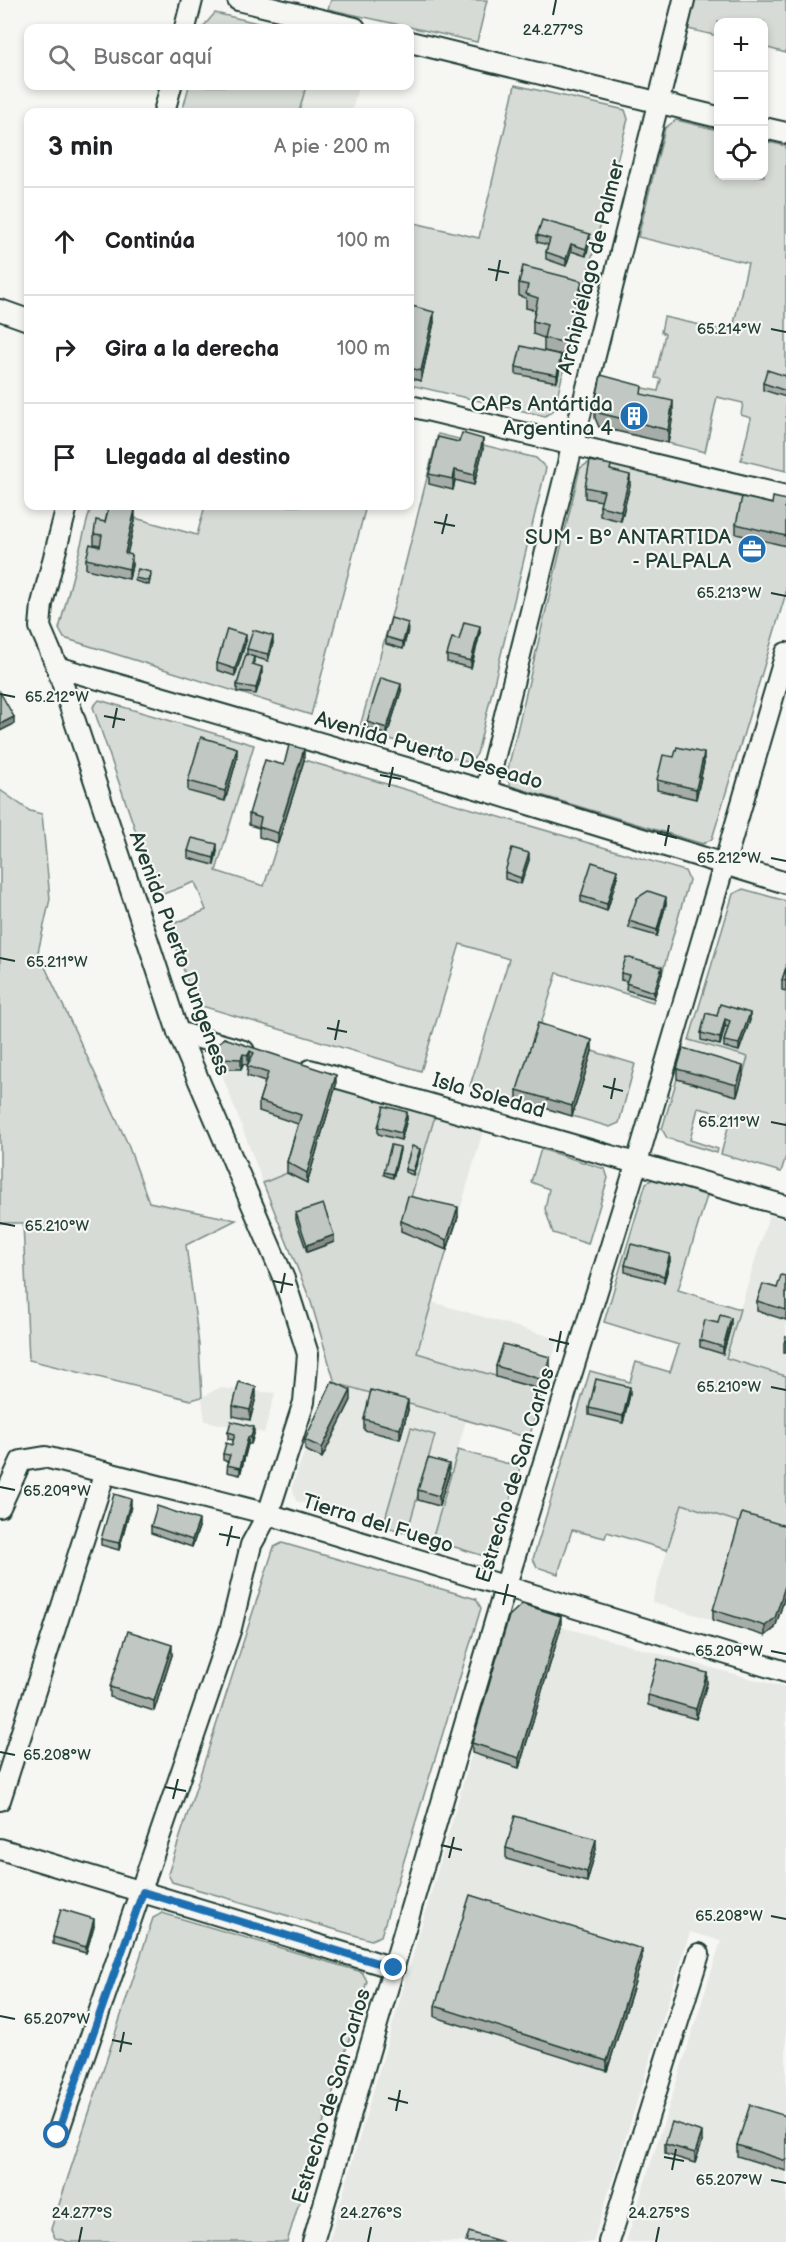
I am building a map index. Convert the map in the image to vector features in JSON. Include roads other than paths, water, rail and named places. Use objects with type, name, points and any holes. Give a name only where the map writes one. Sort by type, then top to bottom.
[{"type":"street","points":[[186,24],[192,0]]},
{"type":"street","points":[[238,0],[338,24]]},
{"type":"street","name":"Archipiélago de Palmer","points":[[486,791],[656,102],[684,0]]},
{"type":"street","points":[[414,43],[714,116]]},
{"type":"street","points":[[165,108],[170,90]]},
{"type":"street","points":[[768,129],[786,133]]},
{"type":"street","points":[[0,310],[24,319]]},
{"type":"street","points":[[414,407],[786,496]]},
{"type":"street","name":"Avenida Puerto Dungeness","points":[[57,2135],[143,1892],[231,1628],[251,1545],[268,1515],[303,1402],[308,1354],[284,1279],[178,1032],[57,667],[40,627],[42,604],[66,510]]},
{"type":"street","name":"Estrecho de San Carlos","points":[[313,2242],[505,1588],[637,1162],[722,864],[786,653]]},
{"type":"street","name":"Avenida Puerto Deseado","points":[[57,667],[486,791],[786,883]]},
{"type":"street","points":[[178,1032],[259,1055]]},
{"type":"street","name":"Isla Soledad","points":[[293,1065],[786,1206]]},
{"type":"street","name":"Tierra del Fuego","points":[[0,1507],[21,1461],[45,1457],[268,1515],[786,1672]]},
{"type":"street","points":[[0,1800],[105,1472]]},
{"type":"street","points":[[0,1849],[394,1968]]},
{"type":"street","points":[[609,2242],[699,1954]]},
{"type":"place","name":"CAPs Antártida Argentina 4","points":[[634,416]]},
{"type":"place","name":"SUM - Bº ANTARTIDA - PALPALA","points":[[752,549]]}]
